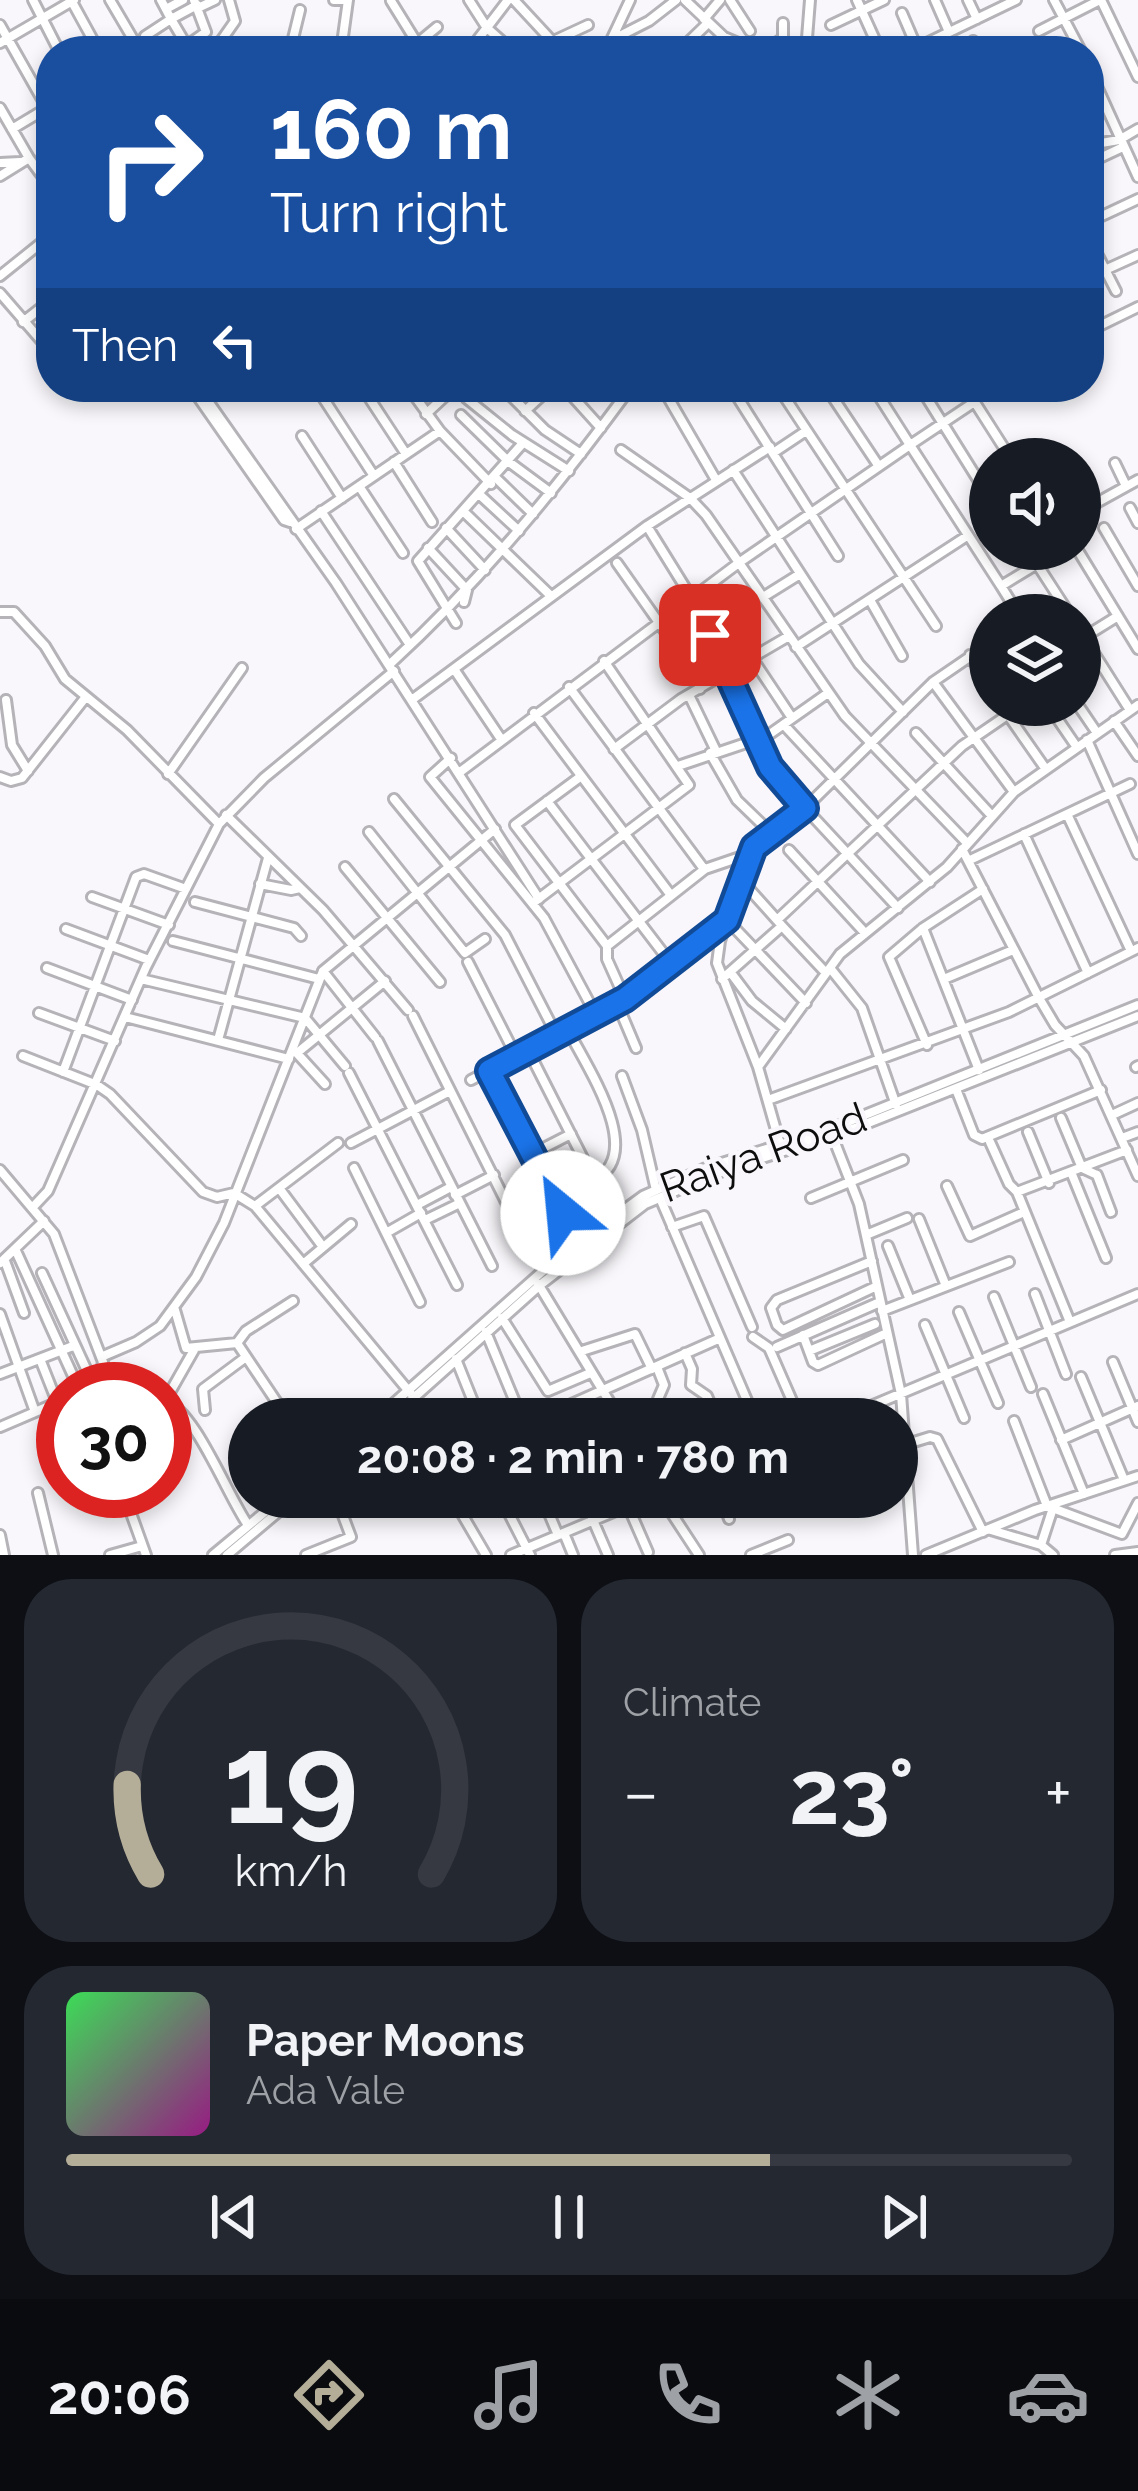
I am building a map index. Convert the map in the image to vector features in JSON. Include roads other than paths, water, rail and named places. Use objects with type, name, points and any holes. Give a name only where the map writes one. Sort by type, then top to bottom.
[{"type":"street","points":[[33,0],[51,36]]},
{"type":"street","points":[[4,41],[72,0],[91,36]]},
{"type":"street","points":[[110,0],[131,36]]},
{"type":"street","points":[[178,36],[164,4],[183,0]]},
{"type":"street","points":[[145,36],[196,4],[215,0]]},
{"type":"street","points":[[224,36],[235,20],[230,0]]},
{"type":"street","points":[[341,0],[341,36]]},
{"type":"street","points":[[469,0],[496,36]]},
{"type":"street","points":[[481,36],[511,0],[547,36]]},
{"type":"street","points":[[625,36],[681,0],[725,36]]},
{"type":"street","points":[[692,36],[720,0]]},
{"type":"street","points":[[730,0],[751,31]]},
{"type":"street","points":[[807,36],[810,0]]},
{"type":"street","points":[[857,0],[873,36]]},
{"type":"street","points":[[831,25],[884,0]]},
{"type":"street","points":[[935,0],[949,32]]},
{"type":"street","points":[[968,0],[977,19]]},
{"type":"street","points":[[1054,0],[1074,36]]},
{"type":"street","points":[[1039,31],[1100,0],[1138,76]]},
{"type":"street","points":[[391,1],[409,36]]},
{"type":"street","points":[[614,36],[631,1]]},
{"type":"street","points":[[941,36],[1011,1]]},
{"type":"street","points":[[196,4],[206,32],[201,36]]},
{"type":"street","points":[[293,36],[299,10]]},
{"type":"street","points":[[902,14],[910,36]]},
{"type":"street","points":[[782,23],[783,36]]},
{"type":"street","points":[[0,25],[4,41],[36,88]]},
{"type":"street","points":[[564,36],[588,26]]},
{"type":"street","points":[[427,36],[436,27]]},
{"type":"street","points":[[1104,104],[1138,177]]},
{"type":"street","points":[[0,108],[36,171]]},
{"type":"street","points":[[12,128],[36,114]]},
{"type":"street","points":[[1104,154],[1138,129]]},
{"type":"street","points":[[1104,144],[1121,143]]},
{"type":"street","points":[[0,163],[26,160]]},
{"type":"street","points":[[0,176],[26,160]]},
{"type":"street","points":[[1104,215],[1138,199]]},
{"type":"street","points":[[0,276],[36,247]]},
{"type":"street","points":[[1106,270],[1138,255]]},
{"type":"street","points":[[1104,266],[1115,291]]},
{"type":"street","points":[[0,292],[36,336]]},
{"type":"street","points":[[1104,324],[1138,307]]},
{"type":"street","points":[[23,322],[36,312]]},
{"type":"street","points":[[205,402],[460,772],[596,1015]]},
{"type":"street","points":[[326,402],[374,476]]},
{"type":"street","points":[[372,402],[406,454]]},
{"type":"street","points":[[418,402],[440,431],[533,514]]},
{"type":"street","points":[[426,413],[438,402]]},
{"type":"street","points":[[471,402],[568,471]]},
{"type":"street","points":[[516,402],[581,454]]},
{"type":"street","points":[[525,411],[535,402]]},
{"type":"street","points":[[578,402],[601,428]]},
{"type":"street","points":[[32,1208],[48,1191],[149,960],[219,824],[392,668],[450,608],[551,493],[620,402]]},
{"type":"street","points":[[671,402],[716,480]]},
{"type":"street","points":[[740,402],[838,556]]},
{"type":"street","points":[[788,402],[936,626]]},
{"type":"street","points":[[836,402],[878,466]]},
{"type":"street","points":[[883,402],[1006,594]]},
{"type":"street","points":[[930,402],[969,465]]},
{"type":"street","points":[[460,772],[691,597],[971,402]]},
{"type":"street","points":[[975,402],[998,438]]},
{"type":"street","points":[[461,415],[509,462],[551,493]]},
{"type":"street","points":[[293,525],[321,512],[440,431]]},
{"type":"street","points":[[413,699],[647,526],[716,480],[806,431]]},
{"type":"street","points":[[302,436],[342,498]]},
{"type":"street","points":[[456,622],[418,565],[523,443]]},
{"type":"street","points":[[621,450],[690,499],[740,562],[828,693],[965,846],[1039,998],[1102,1090],[1138,1176]]},
{"type":"street","points":[[394,462],[432,523]]},
{"type":"street","points":[[1115,464],[1126,486]]},
{"type":"street","points":[[733,470],[868,676],[903,712]]},
{"type":"street","points":[[1101,500],[1138,480]]},
{"type":"street","points":[[358,486],[403,554]]},
{"type":"street","points":[[479,494],[519,531]]},
{"type":"street","points":[[1130,508],[1138,523]]},
{"type":"street","points":[[463,511],[551,596]]},
{"type":"street","points":[[321,512],[410,646]]},
{"type":"street","points":[[647,526],[691,597],[778,779],[898,908]]},
{"type":"street","points":[[446,528],[485,570]]},
{"type":"street","points":[[1104,528],[1138,586]]},
{"type":"street","points":[[796,647],[967,536]]},
{"type":"street","points":[[428,548],[467,590]]},
{"type":"street","points":[[617,563],[693,671],[700,689]]},
{"type":"street","points":[[1001,586],[1027,570]]},
{"type":"street","points":[[1091,570],[1138,649]]},
{"type":"street","points":[[764,597],[800,574]]},
{"type":"street","points":[[464,602],[467,590]]},
{"type":"street","points":[[870,600],[902,656]]},
{"type":"street","points":[[0,612],[14,612],[45,646],[65,680],[128,730],[219,824]]},
{"type":"street","points":[[1101,625],[1118,616]]},
{"type":"street","points":[[614,749],[689,695],[789,636]]},
{"type":"street","points":[[608,946],[705,869],[749,854],[834,782],[933,682],[969,656]]},
{"type":"street","points":[[752,658],[788,722],[834,782],[930,882]]},
{"type":"street","points":[[536,901],[688,785],[604,661]]},
{"type":"street","points":[[758,1067],[828,971],[865,933],[930,882],[1014,792],[1134,707],[1101,663]]},
{"type":"street","points":[[168,773],[242,668]]},
{"type":"street","points":[[454,669],[501,739]]},
{"type":"street","points":[[933,682],[1014,792]]},
{"type":"street","points":[[569,687],[705,869]]},
{"type":"street","points":[[679,766],[758,740],[828,693]]},
{"type":"street","points":[[689,695],[737,800],[770,833]]},
{"type":"street","points":[[0,777],[16,782],[28,771],[85,698]]},
{"type":"street","points":[[6,700],[12,745],[28,771]]},
{"type":"street","points":[[534,713],[670,894]]},
{"type":"street","points":[[1114,721],[1138,756]]},
{"type":"street","points":[[722,980],[818,883],[990,726]]},
{"type":"street","points":[[1015,726],[1045,768]]},
{"type":"street","points":[[1062,726],[1076,746]]},
{"type":"street","points":[[1092,726],[1097,734]]},
{"type":"street","points":[[916,733],[992,816]]},
{"type":"street","points":[[1087,740],[1138,854]]},
{"type":"street","points":[[451,758],[430,777],[536,901]]},
{"type":"street","points":[[580,777],[515,825],[608,946],[610,969],[636,1048]]},
{"type":"street","points":[[970,860],[1130,784]]},
{"type":"street","points":[[394,799],[506,935],[557,1036]]},
{"type":"street","points":[[548,801],[670,962]]},
{"type":"street","points":[[768,1100],[965,1030],[1134,950],[1067,814]]},
{"type":"street","points":[[226,815],[354,944],[411,1013],[518,1226],[545,1230],[565,1253]]},
{"type":"street","points":[[101,1357],[148,1334],[174,1309],[211,1249],[321,975],[495,829]]},
{"type":"street","points":[[369,832],[464,953],[485,939]]},
{"type":"street","points":[[1024,834],[1088,973]]},
{"type":"street","points":[[789,850],[865,933]]},
{"type":"street","points":[[749,854],[717,952],[722,980],[758,1067],[782,1148]]},
{"type":"street","points":[[218,1040],[268,858]]},
{"type":"street","points":[[345,867],[440,982]]},
{"type":"street","points":[[63,1072],[140,874],[186,890]]},
{"type":"street","points":[[741,880],[862,1008],[896,1107]]},
{"type":"street","points":[[260,884],[300,888]]},
{"type":"street","points":[[927,1045],[889,957],[922,928],[983,889]]},
{"type":"street","points":[[92,897],[169,925]]},
{"type":"street","points":[[195,902],[294,928],[301,937]]},
{"type":"street","points":[[727,920],[806,1004]]},
{"type":"street","points":[[471,1080],[621,1001],[727,920]]},
{"type":"street","points":[[922,928],[980,1070]]},
{"type":"street","points":[[66,929],[149,960]]},
{"type":"street","points":[[173,940],[321,975],[376,1039],[492,1266]]},
{"type":"street","points":[[944,980],[1013,950]]},
{"type":"street","points":[[469,962],[516,1056]]},
{"type":"street","points":[[47,968],[132,1000]]},
{"type":"street","points":[[731,973],[752,1001],[786,1029]]},
{"type":"street","points":[[141,979],[305,1018],[347,1070],[457,1285]]},
{"type":"street","points":[[293,1054],[355,1010],[386,981]]},
{"type":"street","name":"Raiya Road","points":[[896,1107],[956,1089],[1138,1005]]},
{"type":"street","points":[[39,1013],[115,1041]]},
{"type":"street","name":"Raiya Road","points":[[406,1398],[502,1318],[565,1253],[616,1215],[658,1194],[896,1107],[980,1070],[1138,1016]]},
{"type":"street","points":[[125,1017],[293,1054],[325,1084]]},
{"type":"street","points":[[568,1030],[616,1133],[616,1160],[594,1180]]},
{"type":"street","points":[[528,1050],[616,1215]]},
{"type":"street","points":[[23,1056],[97,1085],[120,1103],[202,1192],[217,1197],[234,1193],[255,1206],[412,1394]]},
{"type":"street","points":[[489,1071],[579,1243]]},
{"type":"street","points":[[622,1076],[658,1194],[745,1398]]},
{"type":"street","points":[[956,1089],[974,1135],[982,1139],[1102,1090]]},
{"type":"street","points":[[351,1143],[450,1091]]},
{"type":"street","points":[[1112,1114],[1138,1103]]},
{"type":"street","points":[[1061,1118],[1087,1166],[1097,1175],[1111,1212]]},
{"type":"street","points":[[831,1132],[852,1182],[866,1235],[901,1398]]},
{"type":"street","points":[[1028,1132],[1048,1183]]},
{"type":"street","points":[[1017,1192],[1087,1166],[1125,1145],[1136,1133]]},
{"type":"street","points":[[532,1154],[571,1134]]},
{"type":"street","points":[[991,1142],[1017,1192],[1070,1322]]},
{"type":"street","points":[[255,1206],[338,1143]]},
{"type":"street","points":[[811,1198],[903,1160]]},
{"type":"street","points":[[354,1168],[420,1302]]},
{"type":"street","points":[[0,1170],[44,1221],[60,1248],[102,1362]]},
{"type":"street","points":[[1071,1172],[1106,1258]]},
{"type":"street","points":[[386,1232],[494,1175]]},
{"type":"street","points":[[947,1186],[970,1236],[1024,1212]]},
{"type":"street","points":[[279,1188],[323,1247]]},
{"type":"street","name":"Raiya Road","points":[[410,1398],[537,1282],[658,1194]]},
{"type":"street","points":[[421,1213],[456,1195]]},
{"type":"street","points":[[672,1227],[704,1216],[752,1332],[770,1348],[791,1398]]},
{"type":"street","points":[[866,1235],[907,1218]]},
{"type":"street","points":[[919,1219],[946,1286]]},
{"type":"street","points":[[24,1313],[2,1262],[44,1221]]},
{"type":"street","points":[[303,1264],[351,1224]]},
{"type":"street","points":[[888,1246],[910,1300]]},
{"type":"street","points":[[16,1251],[66,1362]]},
{"type":"street","points":[[872,1261],[777,1300],[771,1308],[783,1330],[877,1286]]},
{"type":"street","points":[[777,1347],[1009,1262]]},
{"type":"street","points":[[42,1273],[80,1362]]},
{"type":"street","points":[[537,1282],[609,1398]]},
{"type":"street","points":[[1035,1294],[1066,1374]]},
{"type":"street","points":[[891,1398],[1138,1294]]},
{"type":"street","points":[[994,1297],[1031,1387]]},
{"type":"street","points":[[174,1309],[183,1343],[194,1350],[237,1343],[246,1331],[293,1301]]},
{"type":"street","points":[[959,1312],[998,1402]]},
{"type":"street","points":[[0,1314],[35,1412],[0,1427]]},
{"type":"street","points":[[502,1318],[548,1391],[589,1374]]},
{"type":"street","points":[[809,1351],[875,1324]]},
{"type":"street","points":[[925,1325],[964,1418]]},
{"type":"street","points":[[485,1333],[513,1398]]},
{"type":"street","points":[[803,1335],[818,1365],[887,1333]]},
{"type":"street","points":[[582,1351],[635,1334],[664,1385],[658,1398]]},
{"type":"street","points":[[588,1398],[718,1339]]},
{"type":"street","points":[[237,1343],[274,1398]]},
{"type":"street","points":[[0,1374],[73,1346]]},
{"type":"street","points":[[194,1350],[165,1401],[178,1406],[248,1525]]},
{"type":"street","points":[[686,1353],[691,1385],[708,1398]]},
{"type":"street","points":[[206,1410],[203,1389],[246,1357]]},
{"type":"street","points":[[456,1360],[471,1398]]},
{"type":"street","points":[[1112,1362],[1138,1422]]},
{"type":"street","points":[[1081,1377],[1124,1480]]},
{"type":"street","points":[[1042,1394],[1084,1493]]},
{"type":"street","points":[[1060,1440],[1135,1408]]},
{"type":"street","points":[[1014,1421],[1050,1507],[1041,1545]]},
{"type":"street","points":[[918,1442],[937,1439],[987,1530],[1041,1545],[1053,1555]]},
{"type":"street","points":[[926,1555],[1138,1476]]},
{"type":"street","points":[[1050,1507],[1122,1534],[1138,1504]]},
{"type":"street","points":[[44,1518],[53,1555]]},
{"type":"street","points":[[110,1555],[144,1550],[133,1518]]},
{"type":"street","points":[[213,1555],[257,1518]]},
{"type":"street","points":[[227,1555],[271,1518]]},
{"type":"street","points":[[306,1555],[351,1537],[344,1518]]},
{"type":"street","points":[[464,1518],[486,1555]]},
{"type":"street","points":[[511,1518],[528,1552]]},
{"type":"street","points":[[553,1518],[573,1555]]},
{"type":"street","points":[[512,1555],[528,1552],[597,1518]]},
{"type":"street","points":[[633,1518],[648,1552]]},
{"type":"street","points":[[675,1518],[696,1554]]},
{"type":"street","points":[[908,1518],[913,1555]]},
{"type":"street","points":[[593,1520],[608,1555]]},
{"type":"street","points":[[0,1535],[4,1555]]},
{"type":"street","points":[[751,1555],[788,1540]]},
{"type":"street","points":[[1122,1555],[1138,1552]]}]
